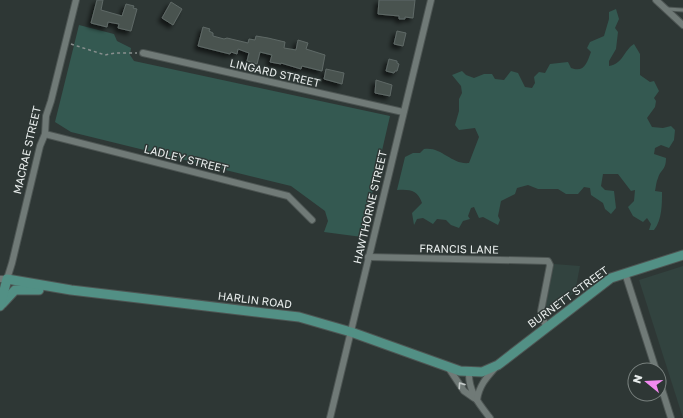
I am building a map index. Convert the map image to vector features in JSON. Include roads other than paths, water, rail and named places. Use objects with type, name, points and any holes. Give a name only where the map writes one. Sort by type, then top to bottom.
[{"type":"main road","name":"BURNETT STREET","points":[[498,365],[608,280],[625,273],[683,255]]},
{"type":"main road","name":"HARLIN ROAD","points":[[3,279],[71,290],[288,315],[350,332],[460,372],[482,372],[498,365]]},
{"type":"main road","name":"MACRAE STREET","points":[[0,306],[3,279]]},
{"type":"main road","points":[[0,306],[10,295],[19,289],[71,290]]},
{"type":"street","name":"MACRAE STREET","points":[[3,279],[40,146],[45,134],[46,116],[76,0]]},
{"type":"street","name":"HAWTHORNE STREET","points":[[330,418],[431,0]]},
{"type":"street","points":[[656,0],[683,25]]},
{"type":"street","name":"LINGARD STREET","points":[[143,53],[403,112]]},
{"type":"street","name":"LADLEY STREET","points":[[45,134],[288,196],[312,220]]},
{"type":"street","name":"FRANCIS LANE","points":[[368,257],[550,262],[541,314],[547,327]]},
{"type":"street","points":[[625,273],[653,362]]},
{"type":"street","points":[[477,400],[478,391],[483,382],[498,365]]},
{"type":"street","points":[[448,367],[464,391],[477,400]]},
{"type":"street","points":[[469,372],[469,386],[490,418]]},
{"type":"street","points":[[666,402],[671,418]]},
{"type":"lane","points":[[666,8],[683,10]]}]
